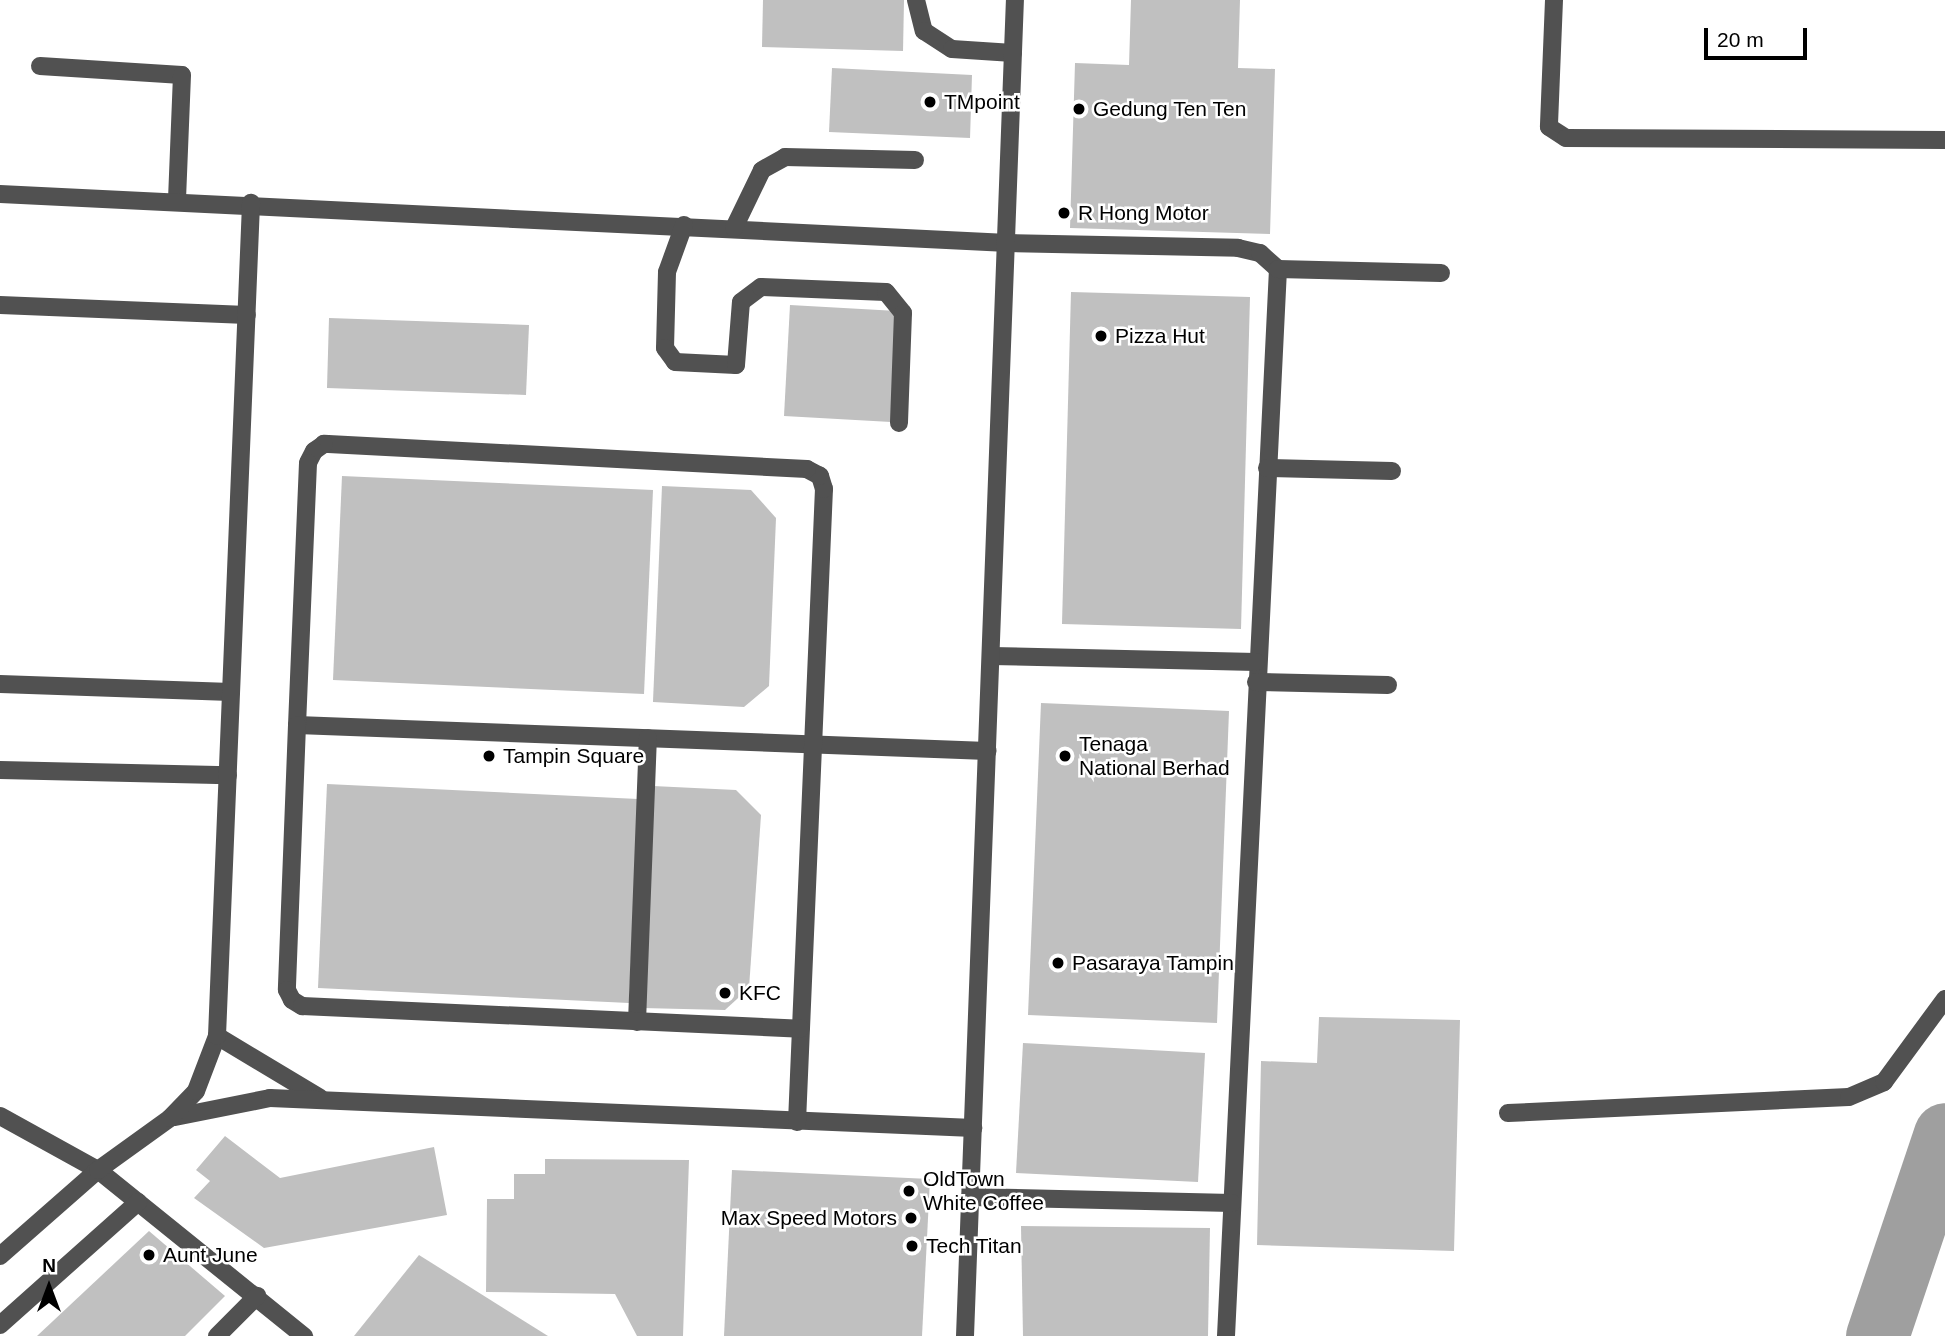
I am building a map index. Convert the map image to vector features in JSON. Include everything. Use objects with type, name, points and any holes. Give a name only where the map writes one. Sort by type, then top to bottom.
[{"type":"street","points":[[916,0],[924,31],[952,49],[1013,53]]},
{"type":"street","points":[[965,1336],[1015,0]]},
{"type":"street","points":[[1554,0],[1549,127],[1566,138],[1945,140]]},
{"type":"street","points":[[40,66],[182,75],[177,200]]},
{"type":"street","points":[[734,228],[762,170],[785,157],[915,160]]},
{"type":"street","points":[[0,194],[251,203],[1008,243],[1238,248],[1260,253],[1278,269],[1441,273]]},
{"type":"street","points":[[0,1256],[98,1170],[170,1118],[197,1091],[217,1036],[251,203]]},
{"type":"street","points":[[684,226],[667,272],[665,348],[675,362],[736,365],[741,302],[761,287],[886,292],[903,313],[899,423]]},
{"type":"street","points":[[1226,1336],[1256,662],[1278,269]]},
{"type":"street","points":[[0,305],[247,315]]},
{"type":"street","points":[[797,1122],[824,489],[820,476],[807,469],[324,444],[308,463],[287,990],[292,1000],[302,1006],[800,1029]]},
{"type":"street","points":[[1267,468],[1392,471]]},
{"type":"street","points":[[991,656],[1256,662]]},
{"type":"street","points":[[1256,681],[1388,685]]},
{"type":"street","points":[[0,684],[231,692]]},
{"type":"street","points":[[297,724],[988,751]]},
{"type":"street","points":[[637,1022],[648,738]]},
{"type":"street","points":[[0,770],[228,775]]},
{"type":"street","points":[[1508,1113],[1849,1097],[1884,1082],[1945,999]]},
{"type":"street","points":[[217,1036],[250,1061],[329,1102]]},
{"type":"street","points":[[170,1118],[243,1099],[973,1128]]},
{"type":"street","points":[[0,1116],[98,1170],[304,1336]]},
{"type":"street","points":[[970,1197],[1232,1203]]},
{"type":"street","points":[[0,1325],[138,1202]]},
{"type":"street","points":[[217,1336],[257,1296]]},
{"type":"building","points":[[763,0],[904,0],[903,51],[762,47]]},
{"type":"building","points":[[1131,0],[1240,0],[1238,68],[1275,69],[1270,234],[1070,228],[1075,63],[1129,65]]},
{"type":"building","points":[[832,68],[972,75],[970,138],[829,132]]},
{"type":"building","points":[[1071,292],[1250,297],[1241,629],[1062,624]]},
{"type":"building","points":[[790,305],[897,311],[891,422],[784,416]]},
{"type":"building","points":[[329,318],[529,325],[526,395],[327,388]]},
{"type":"building","points":[[342,476],[653,490],[644,694],[333,680]]},
{"type":"building","points":[[662,486],[751,490],[776,518],[769,686],[744,707],[653,702]]},
{"type":"building","points":[[1041,703],[1229,711],[1217,1023],[1028,1015]]},
{"type":"building","points":[[327,784],[638,799],[629,1003],[318,988]]},
{"type":"building","points":[[653,786],[736,790],[761,815],[749,988],[725,1010],[642,1008]]},
{"type":"building","points":[[1319,1017],[1460,1020],[1454,1251],[1257,1245],[1261,1061],[1317,1063]]},
{"type":"building","points":[[1023,1043],[1205,1053],[1198,1182],[1016,1173]]},
{"type":"building","points":[[225,1136],[280,1178],[434,1147],[447,1215],[264,1248],[194,1198],[210,1181],[196,1170]]},
{"type":"building","points":[[545,1159],[689,1160],[683,1336],[637,1336],[615,1294],[486,1292],[487,1199],[514,1199],[514,1174],[545,1174]]},
{"type":"building","points":[[732,1170],[930,1179],[922,1336],[724,1336]]},
{"type":"building","points":[[1021,1226],[1210,1228],[1208,1336],[1023,1336]]},
{"type":"building","points":[[149,1231],[225,1296],[185,1336],[37,1336]]},
{"type":"building","points":[[419,1255],[548,1336],[354,1336]]},
{"type":"waterway","points":[[1877,1336],[1945,1134]]},
{"type":"place","name":"TMpoint","points":[[930,102]]},
{"type":"place","name":"Gedung Ten Ten","points":[[1079,109]]},
{"type":"place","name":"R Hong Motor","points":[[1064,213]]},
{"type":"place","name":"Pizza Hut","points":[[1101,336]]},
{"type":"place","name":"Tampin Square","points":[[489,756]]},
{"type":"place","name":"Tenaga National Berhad","points":[[1065,756]]},
{"type":"place","name":"Pasaraya Tampin","points":[[1058,963]]},
{"type":"place","name":"KFC","points":[[725,993]]},
{"type":"place","name":"OldTown White Coffee","points":[[909,1191]]},
{"type":"place","name":"Max Speed Motors","points":[[911,1218]]},
{"type":"place","name":"Tech Titan","points":[[912,1246]]},
{"type":"place","name":"Aunt June","points":[[149,1255]]}]
